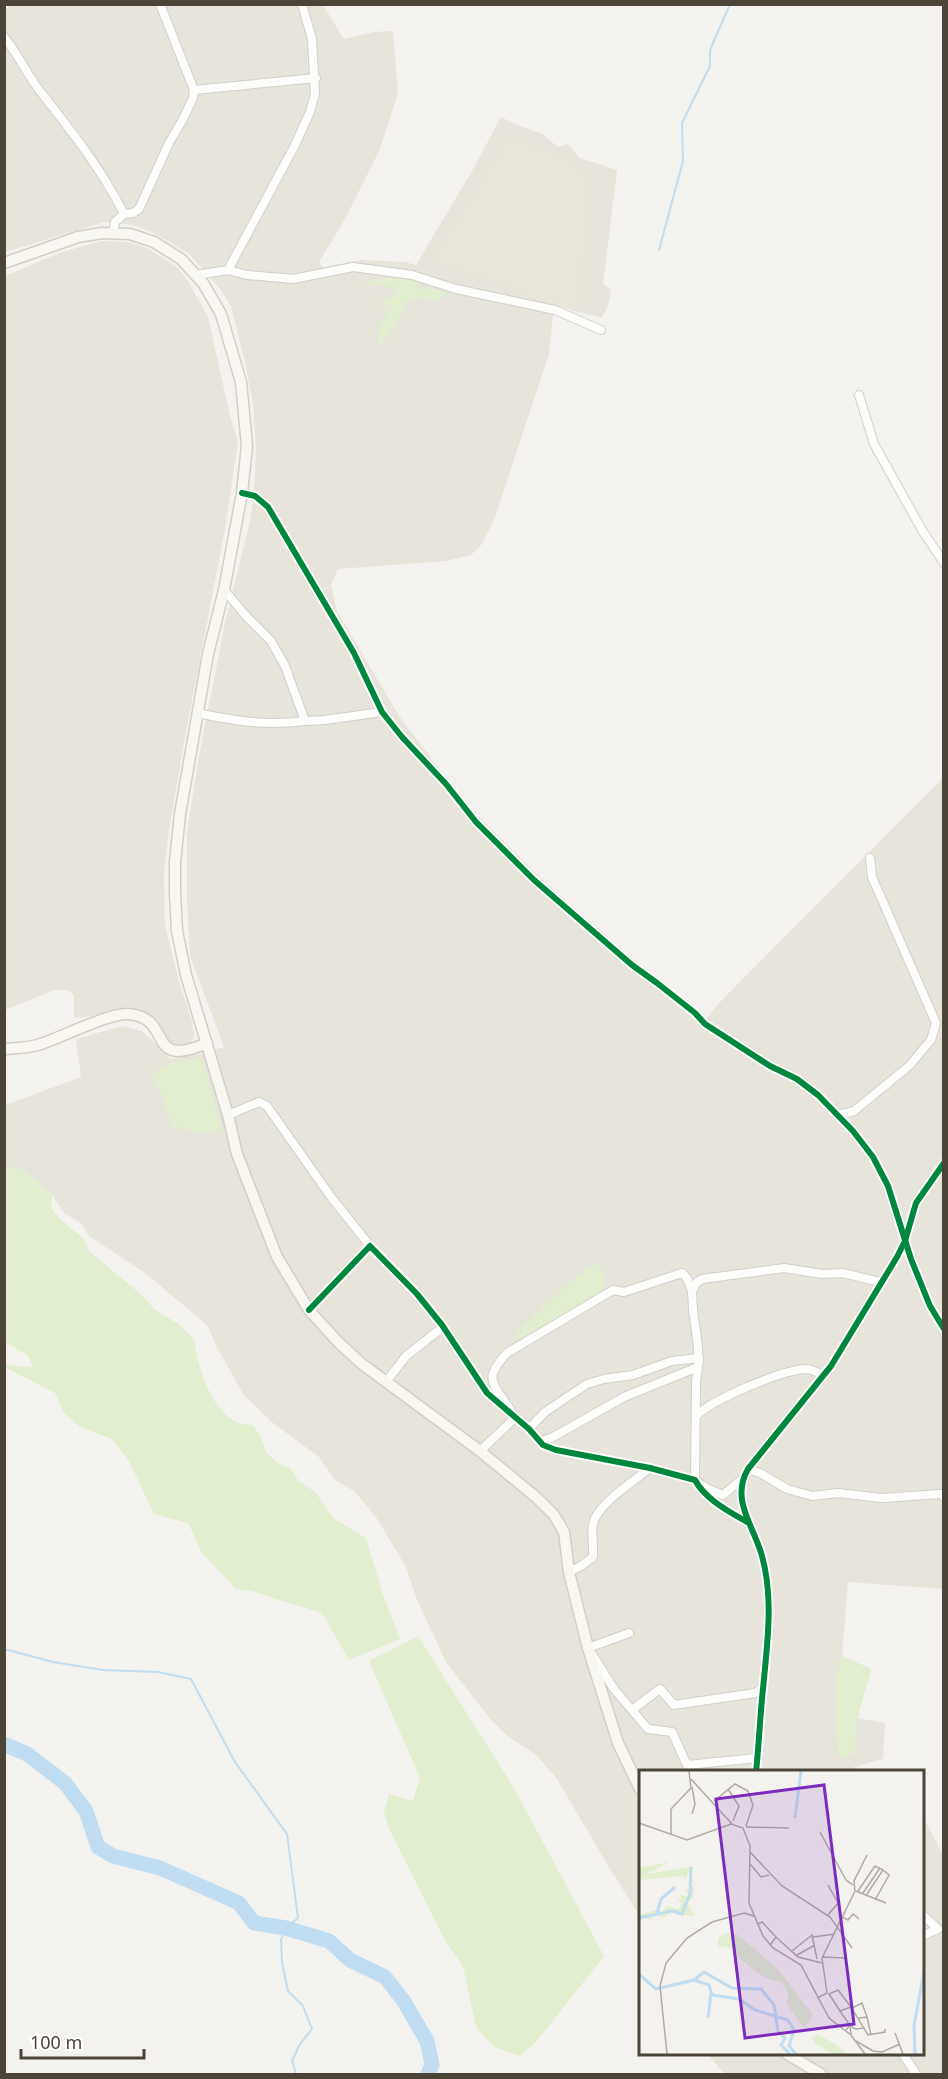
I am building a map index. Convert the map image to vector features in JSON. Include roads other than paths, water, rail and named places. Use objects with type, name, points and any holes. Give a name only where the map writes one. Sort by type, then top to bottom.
[{"type":"main road","points":[[4,263],[78,237],[113,233],[130,234],[154,242],[181,259],[203,283],[221,314],[241,382],[247,446],[242,493],[224,590],[208,654],[197,713],[180,814],[175,862],[177,931],[186,975],[228,1114],[237,1155],[277,1257],[309,1310],[339,1343],[386,1382],[480,1451],[554,1515],[564,1532],[570,1572],[588,1648],[618,1743],[639,1786]]},
{"type":"main road","points":[[4,1049],[39,1045],[67,1033],[127,1014],[140,1016],[152,1023],[165,1046],[171,1051],[188,1052],[207,1043]]},
{"type":"main road","points":[[789,2055],[821,2074]]},
{"type":"street","points":[[113,233],[115,222],[124,214],[133,213],[139,209],[169,143],[183,121],[195,90],[160,4]]},
{"type":"street","points":[[228,270],[295,145],[310,112],[316,78],[312,39],[302,4]]},
{"type":"street","points":[[4,37],[42,94],[85,148],[111,188],[124,214]]},
{"type":"street","points":[[195,90],[316,78]]},
{"type":"street","points":[[196,275],[228,270],[247,275],[293,279],[353,267],[412,274],[456,289],[555,310],[602,330]]},
{"type":"street","points":[[859,395],[874,444],[922,530],[944,563]]},
{"type":"street","points":[[242,493],[255,496],[268,507],[354,654],[382,712],[446,784],[476,822],[534,880],[607,944],[695,1013],[705,1024],[770,1066],[797,1079],[818,1095],[853,1131],[888,1186],[905,1241],[930,1306],[944,1329]]},
{"type":"street","points":[[224,590],[271,641],[285,666],[305,721]]},
{"type":"street","points":[[197,713],[267,724],[337,719],[382,712]]},
{"type":"street","points":[[838,1115],[855,1111],[909,1066],[931,1040],[936,1023],[872,877],[870,858]]},
{"type":"street","points":[[228,1114],[259,1102],[267,1106],[331,1197],[370,1246],[417,1294],[443,1326],[481,1385],[540,1442],[556,1450],[695,1479],[706,1488],[723,1495],[742,1479],[831,1366],[905,1241],[916,1203],[944,1163]]},
{"type":"street","points":[[309,1310],[370,1246]]},
{"type":"street","points":[[692,1291],[697,1282],[702,1279],[784,1268],[822,1274],[843,1273],[880,1282]]},
{"type":"street","points":[[515,1416],[493,1386],[498,1364],[507,1353],[613,1290],[624,1292],[682,1273],[687,1278],[692,1291],[698,1362],[695,1479],[699,1487],[719,1505],[747,1521]]},
{"type":"street","points":[[386,1382],[406,1356],[443,1326]]},
{"type":"street","points":[[529,1429],[545,1412],[587,1384],[633,1375],[672,1361],[698,1362]]},
{"type":"street","points":[[540,1442],[554,1437],[624,1397],[698,1362]]},
{"type":"street","points":[[696,1416],[713,1404],[771,1378],[808,1369],[824,1375]]},
{"type":"street","points":[[480,1451],[515,1416]]},
{"type":"street","points":[[570,1572],[593,1557],[592,1526],[597,1514],[650,1468]]},
{"type":"street","points":[[748,1469],[760,1473],[787,1489],[812,1496],[838,1493],[882,1498],[941,1494],[944,1497]]},
{"type":"street","points":[[742,1479],[741,1497],[747,1521],[762,1556],[768,1602],[769,1638],[756,1770]]},
{"type":"street","points":[[629,1633],[588,1648],[614,1689],[648,1729],[672,1732],[687,1765],[757,1758]]},
{"type":"street","points":[[632,1710],[660,1689],[674,1705],[755,1693],[763,1689]]},
{"type":"street","points":[[924,1916],[941,1932]]},
{"type":"street","points":[[924,1936],[941,1932]]},
{"type":"street","points":[[904,2055],[916,2074]]},
{"type":"waterway","points":[[659,250],[683,161],[682,123],[710,66],[710,50],[730,4]]},
{"type":"waterway","points":[[4,1649],[53,1662],[103,1670],[158,1672],[191,1679],[235,1762],[287,1834],[298,1918],[286,1928],[281,1940],[282,1963],[288,1991],[303,2006],[312,2029],[300,2044],[292,2061],[296,2074]]},
{"type":"waterway","points":[[4,1744],[27,1754],[65,1783],[86,1811],[98,1847],[113,1856],[160,1868],[239,1903],[254,1923],[286,1928],[329,1941],[350,1960],[385,1977],[403,2000],[427,2041],[432,2065],[428,2074]]}]
